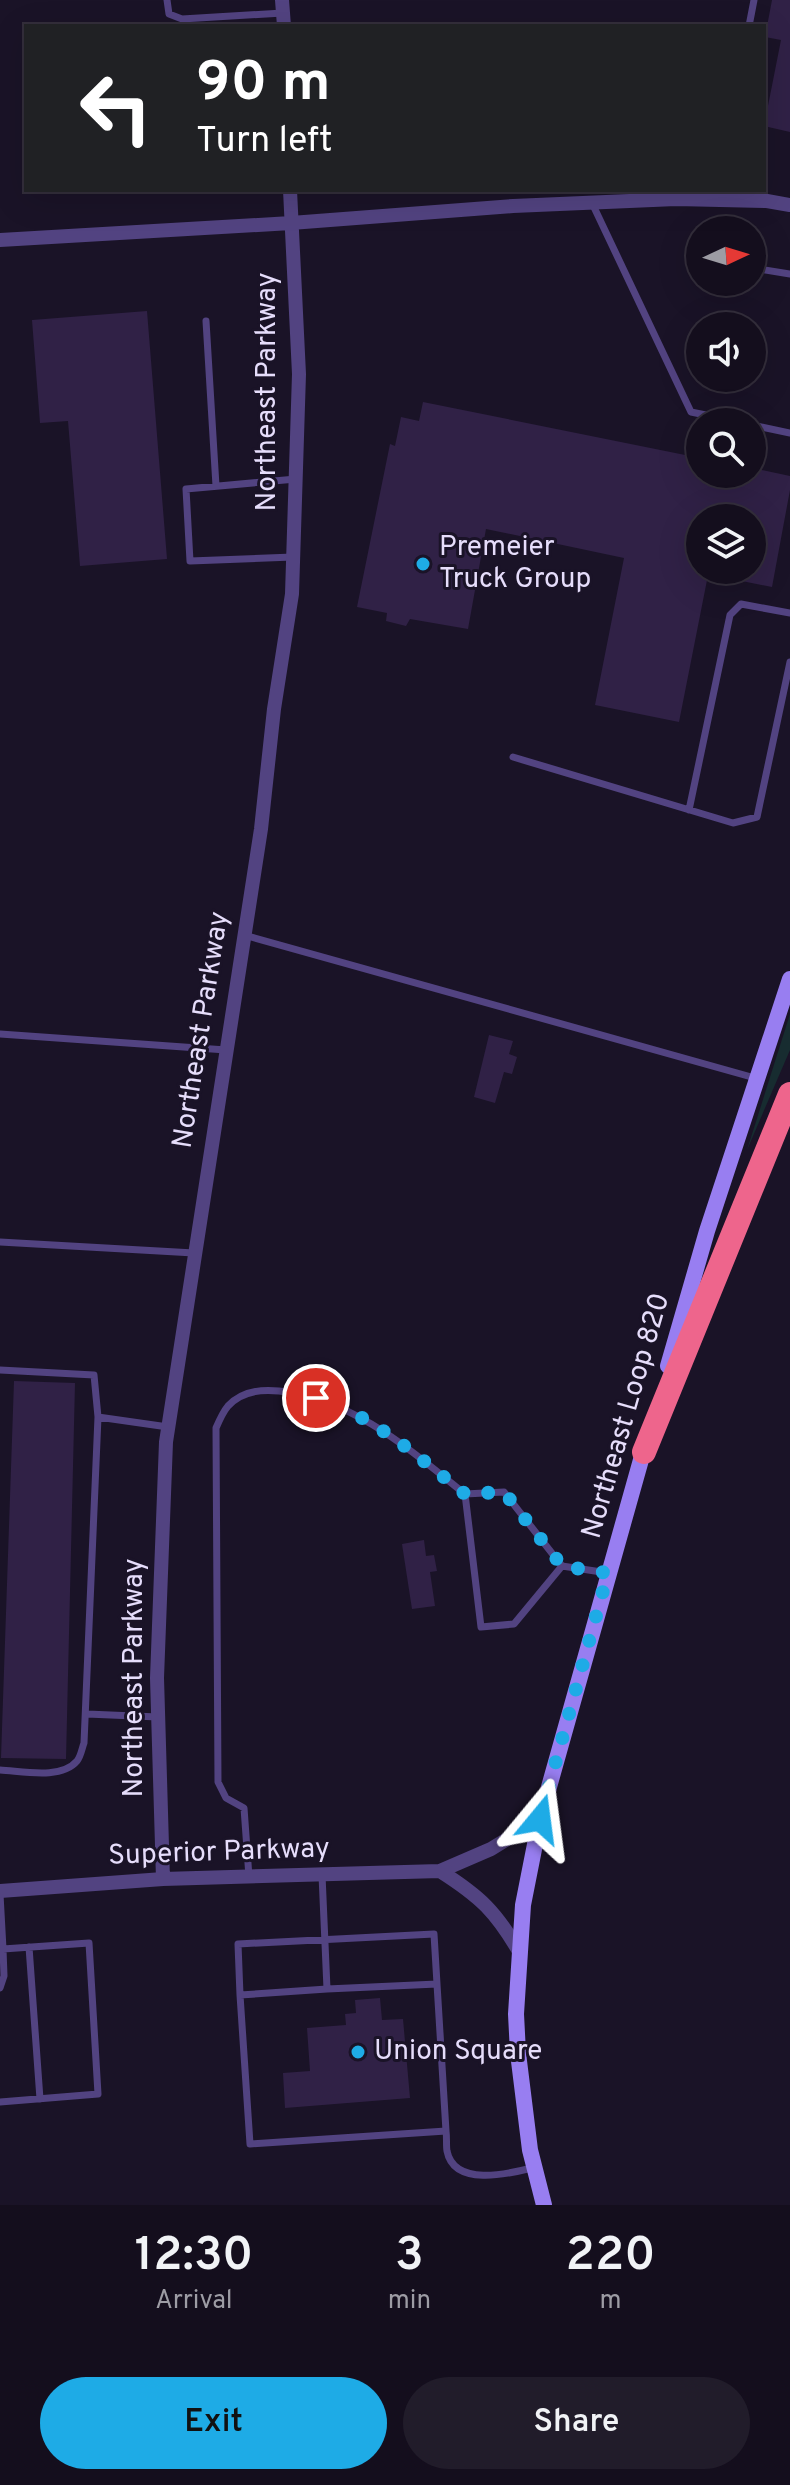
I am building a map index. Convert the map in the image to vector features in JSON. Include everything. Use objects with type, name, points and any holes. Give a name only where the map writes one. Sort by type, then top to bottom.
[{"type":"highway","points":[[644,1452],[790,1094]]},
{"type":"main road","name":"Northeast Loop 820","points":[[544,2205],[535,2167],[518,2053],[516,2014],[523,1905],[540,1819],[707,1231],[790,979]]},
{"type":"street","name":"Northeast Parkway","points":[[163,1879],[158,1717],[168,1427],[244,935],[292,594],[299,374],[290,192]]},
{"type":"street","points":[[0,240],[715,195],[790,205]]},
{"type":"street","points":[[440,1871],[491,1849],[540,1819]]},
{"type":"street","points":[[440,1871],[493,1910],[520,1953]]},
{"type":"street","name":"Superior Parkway","points":[[0,1892],[163,1879],[440,1871]]},
{"type":"lane","points":[[167,0],[169,14],[182,19],[283,13]]},
{"type":"lane","points":[[749,24],[754,0]]},
{"type":"lane","points":[[592,203],[689,408]]},
{"type":"lane","points":[[766,270],[790,274]]},
{"type":"lane","points":[[206,321],[216,486]]},
{"type":"lane","points":[[766,428],[790,433]]},
{"type":"lane","points":[[293,557],[190,561],[186,489],[296,479]]},
{"type":"lane","points":[[689,810],[730,615],[741,604],[790,613]]},
{"type":"lane","points":[[513,757],[733,823],[757,817],[790,662]]},
{"type":"lane","points":[[244,935],[757,1079]]},
{"type":"lane","points":[[0,1034],[226,1050]]},
{"type":"lane","points":[[0,1242],[194,1253]]},
{"type":"lane","points":[[0,1370],[94,1375],[98,1417],[84,1743],[78,1760],[67,1769],[48,1772],[0,1770]]},
{"type":"lane","points":[[249,1877],[244,1808],[226,1798],[218,1782],[216,1428],[228,1406],[247,1394],[264,1390],[299,1394],[333,1403],[370,1422],[465,1494],[504,1492],[562,1566],[608,1573]]},
{"type":"lane","points":[[98,1417],[168,1427]]},
{"type":"lane","points":[[465,1494],[481,1627],[514,1624],[562,1566]]},
{"type":"lane","points":[[87,1714],[158,1717]]},
{"type":"lane","points":[[322,1875],[327,1989]]},
{"type":"lane","points":[[0,1892],[4,1976],[0,1988]]},
{"type":"lane","points":[[446,2131],[250,2144],[238,1944],[434,1934],[446,2131],[447,2153],[458,2169],[480,2175],[510,2174],[535,2167]]},
{"type":"lane","points":[[0,2102],[98,2094],[89,1943],[2,1950]]},
{"type":"lane","points":[[29,1947],[40,2099]]},
{"type":"lane","points":[[240,1995],[437,1984]]},
{"type":"green space","points":[[790,1014],[790,1050],[747,1150]]},
{"type":"building","points":[[772,0],[790,0],[790,132],[766,126],[781,40],[766,37]]},
{"type":"building","points":[[147,311],[167,559],[80,566],[68,421],[40,423],[32,320]]},
{"type":"building","name":"Premeier Truck Group","points":[[423,402],[686,455],[686,488],[766,488],[766,471],[790,476],[772,587],[757,584],[766,584],[766,504],[686,504],[686,584],[706,584],[679,722],[595,705],[624,558],[486,529],[468,629],[410,619],[406,626],[386,621],[387,613],[357,607],[390,444],[395,446],[401,417],[419,421]]},
{"type":"building","points":[[489,1035],[513,1041],[509,1054],[517,1057],[512,1074],[504,1072],[495,1103],[474,1097]]},
{"type":"building","points":[[14,1381],[75,1383],[66,1759],[1,1758]]},
{"type":"building","points":[[424,1540],[426,1556],[434,1555],[437,1571],[430,1572],[435,1606],[412,1609],[402,1544]]},
{"type":"building","name":"Union Square","points":[[380,1998],[382,2020],[403,2019],[410,2098],[285,2108],[283,2073],[310,2071],[307,2028],[346,2025],[345,2014],[356,2013],[355,2000]]},
{"type":"place","name":"Premeier Truck Group","points":[[423,564]]},
{"type":"place","name":"Union Square","points":[[358,2052]]},
{"type":"route","points":[[316,1398],[370,1422],[465,1494],[504,1492],[562,1566],[608,1573],[540,1819]]}]
